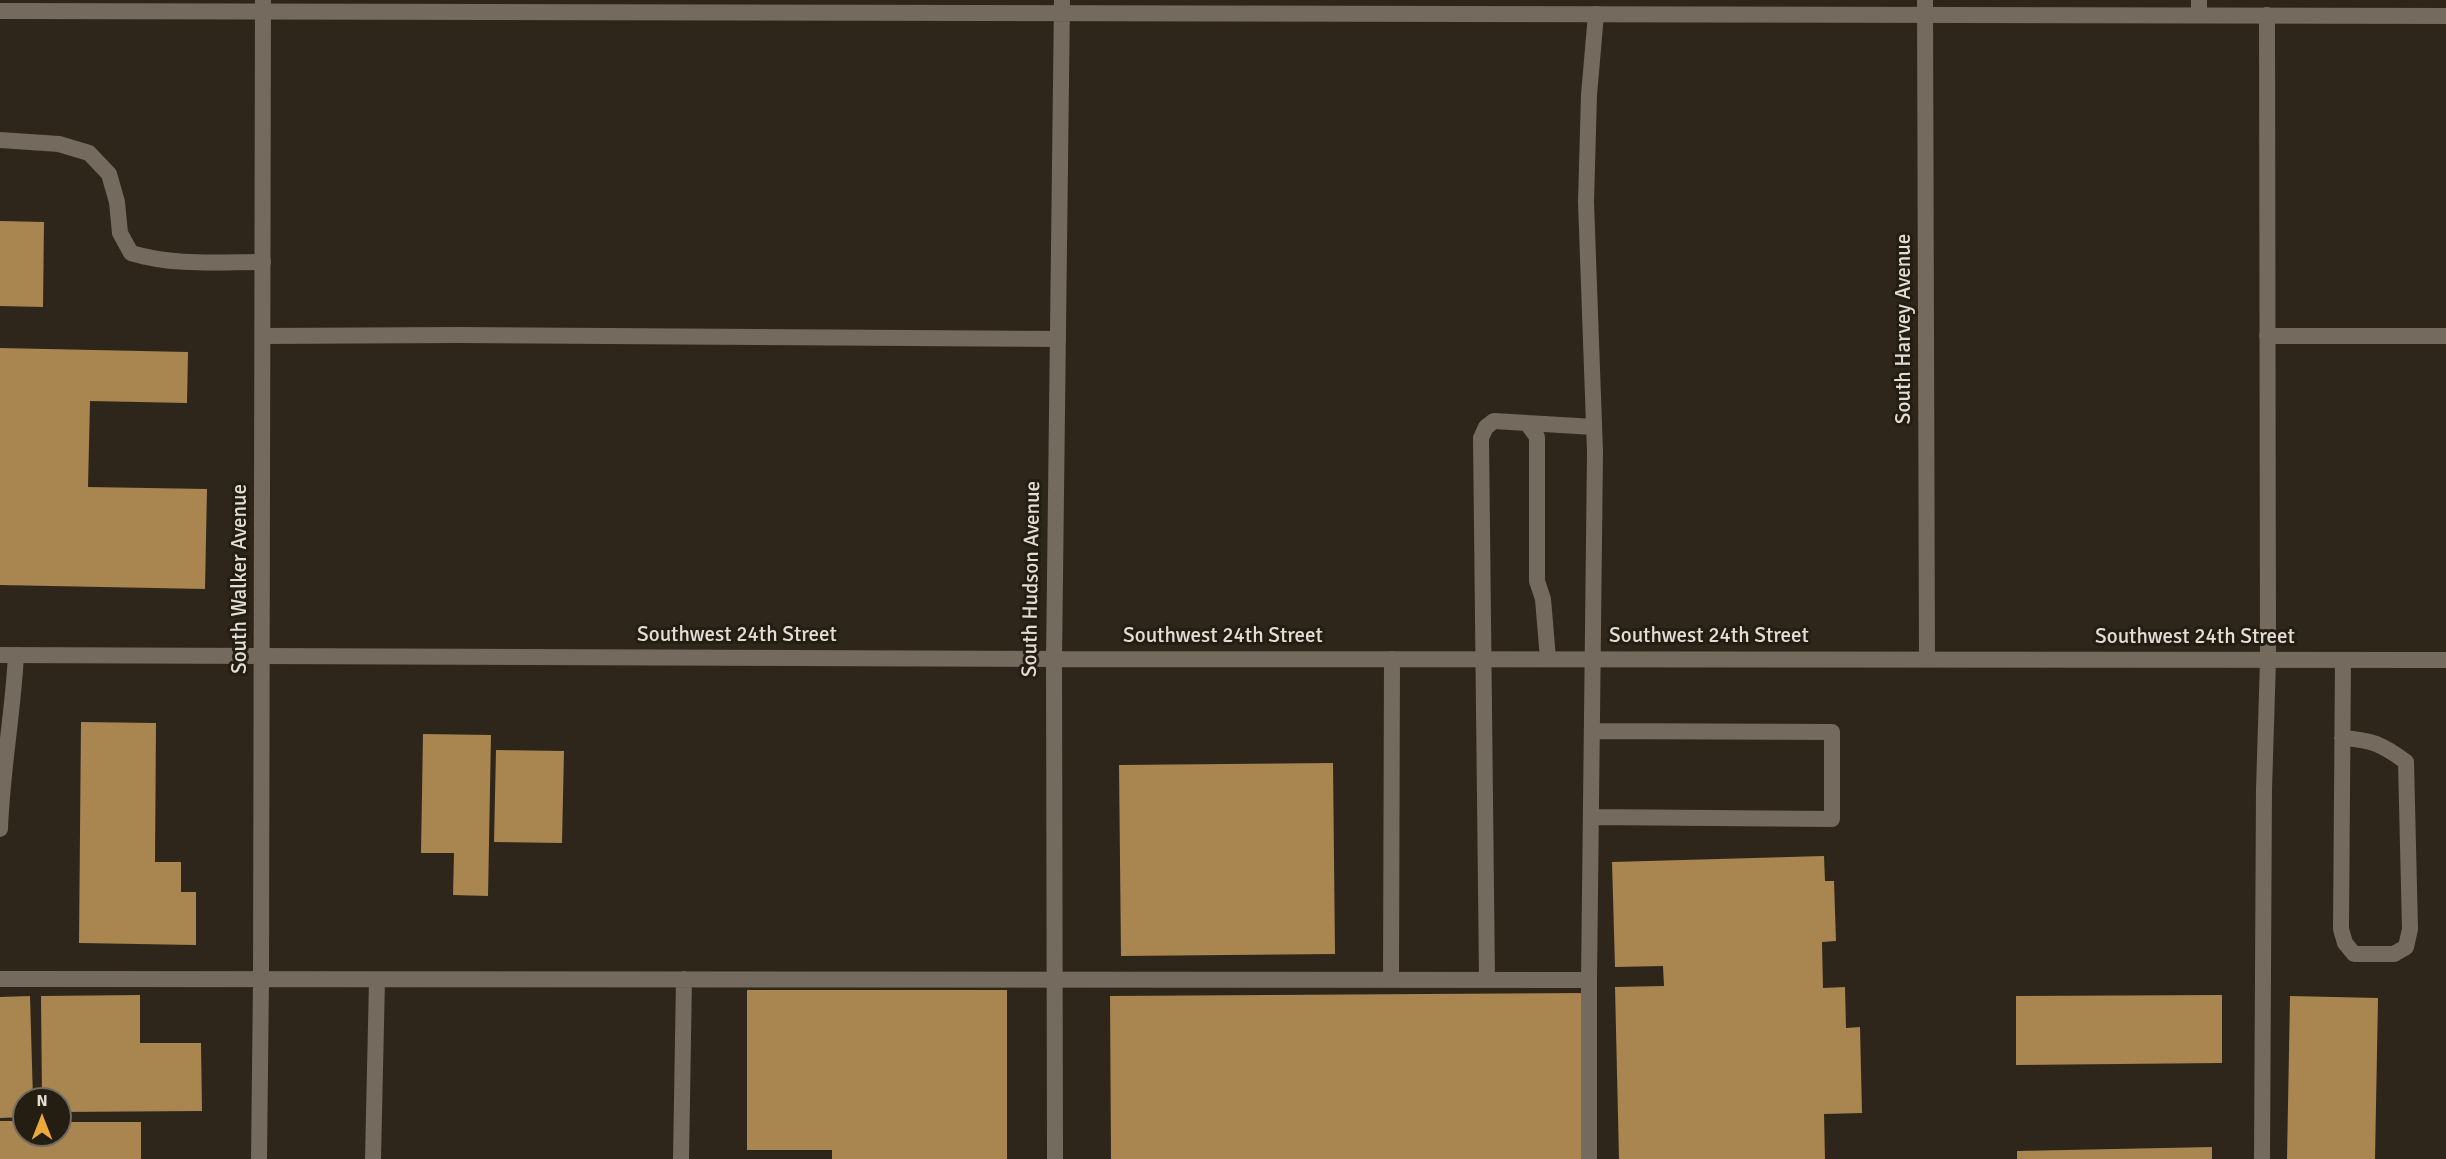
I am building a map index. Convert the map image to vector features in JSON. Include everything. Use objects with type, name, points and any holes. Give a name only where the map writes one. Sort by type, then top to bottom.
[{"type":"street","points":[[0,11],[263,6],[1062,7],[1596,14],[1925,7],[2199,8],[2267,15],[2446,16]]},
{"type":"street","name":"South Walker Avenue","points":[[259,1159],[263,6]]},
{"type":"street","name":"South Hudson Avenue","points":[[1055,1159],[1054,659],[1062,7]]},
{"type":"street","name":"South Harvey Avenue","points":[[1925,7],[1927,659]]},
{"type":"street","points":[[1589,1159],[1588,980],[1594,659],[1594,428],[1586,202],[1589,95],[1596,14]]},
{"type":"street","points":[[2262,1159],[2264,789],[2268,660],[2267,15]]},
{"type":"street","points":[[0,140],[59,144],[88,153],[109,174],[117,202],[120,233],[132,253],[152,259],[183,263],[263,262]]},
{"type":"street","points":[[263,336],[1058,339]]},
{"type":"street","points":[[2267,336],[2446,336]]},
{"type":"street","points":[[1486,979],[1481,438],[1485,428],[1494,421],[1594,428]]},
{"type":"street","points":[[1527,423],[1536,437],[1536,580],[1543,599],[1548,659]]},
{"type":"street","points":[[0,829],[14,701],[8,655]]},
{"type":"street","name":"Southwest 24th Street","points":[[8,655],[1054,659],[2446,660]]},
{"type":"street","points":[[1391,979],[1392,659]]},
{"type":"street","points":[[2342,738],[2362,740],[2385,747],[2406,762],[2410,929],[2406,947],[2394,954],[2354,954],[2345,943],[2341,928],[2342,738],[2343,660]]},
{"type":"street","points":[[1591,818],[1832,819],[1832,732],[1593,731]]},
{"type":"street","points":[[0,979],[261,981],[1056,978],[1588,980]]},
{"type":"street","points":[[681,1159],[684,979]]},
{"type":"street","points":[[374,1159],[377,980]]},
{"type":"building","points":[[0,221],[44,222],[43,307],[0,306]]},
{"type":"building","points":[[0,348],[188,352],[187,403],[90,401],[88,487],[207,489],[205,589],[0,585]]},
{"type":"building","points":[[81,722],[156,723],[155,862],[181,862],[181,892],[196,892],[196,945],[79,943]]},
{"type":"building","points":[[423,734],[491,735],[488,896],[453,895],[454,853],[421,853]]},
{"type":"building","points":[[496,750],[564,751],[562,843],[494,842]]},
{"type":"building","points":[[1333,763],[1335,954],[1121,956],[1119,765]]},
{"type":"building","points":[[1824,856],[1825,881],[1834,881],[1836,941],[1822,942],[1823,988],[1845,987],[1846,1028],[1860,1027],[1862,1113],[1824,1114],[1825,1159],[1619,1159],[1615,987],[1664,986],[1663,966],[1615,967],[1612,862]]},
{"type":"building","points":[[747,990],[1007,990],[1007,1159],[832,1159],[832,1150],[747,1150]]},
{"type":"building","points":[[1584,993],[1586,1159],[1111,1159],[1110,996]]},
{"type":"building","points":[[140,995],[140,1043],[201,1043],[202,1111],[72,1112],[72,1087],[42,1087],[41,996]]},
{"type":"building","points":[[2222,995],[2222,1063],[2016,1065],[2016,996]]},
{"type":"building","points":[[30,996],[33,1087],[12,1087],[12,1118],[0,1118],[0,997]]},
{"type":"building","points":[[2290,996],[2378,998],[2375,1159],[2287,1159]]},
{"type":"building","points":[[0,1121],[12,1121],[12,1147],[72,1147],[72,1122],[141,1122],[141,1159],[0,1159]]},
{"type":"building","points":[[2212,1147],[2212,1159],[2017,1159],[2017,1151]]}]
